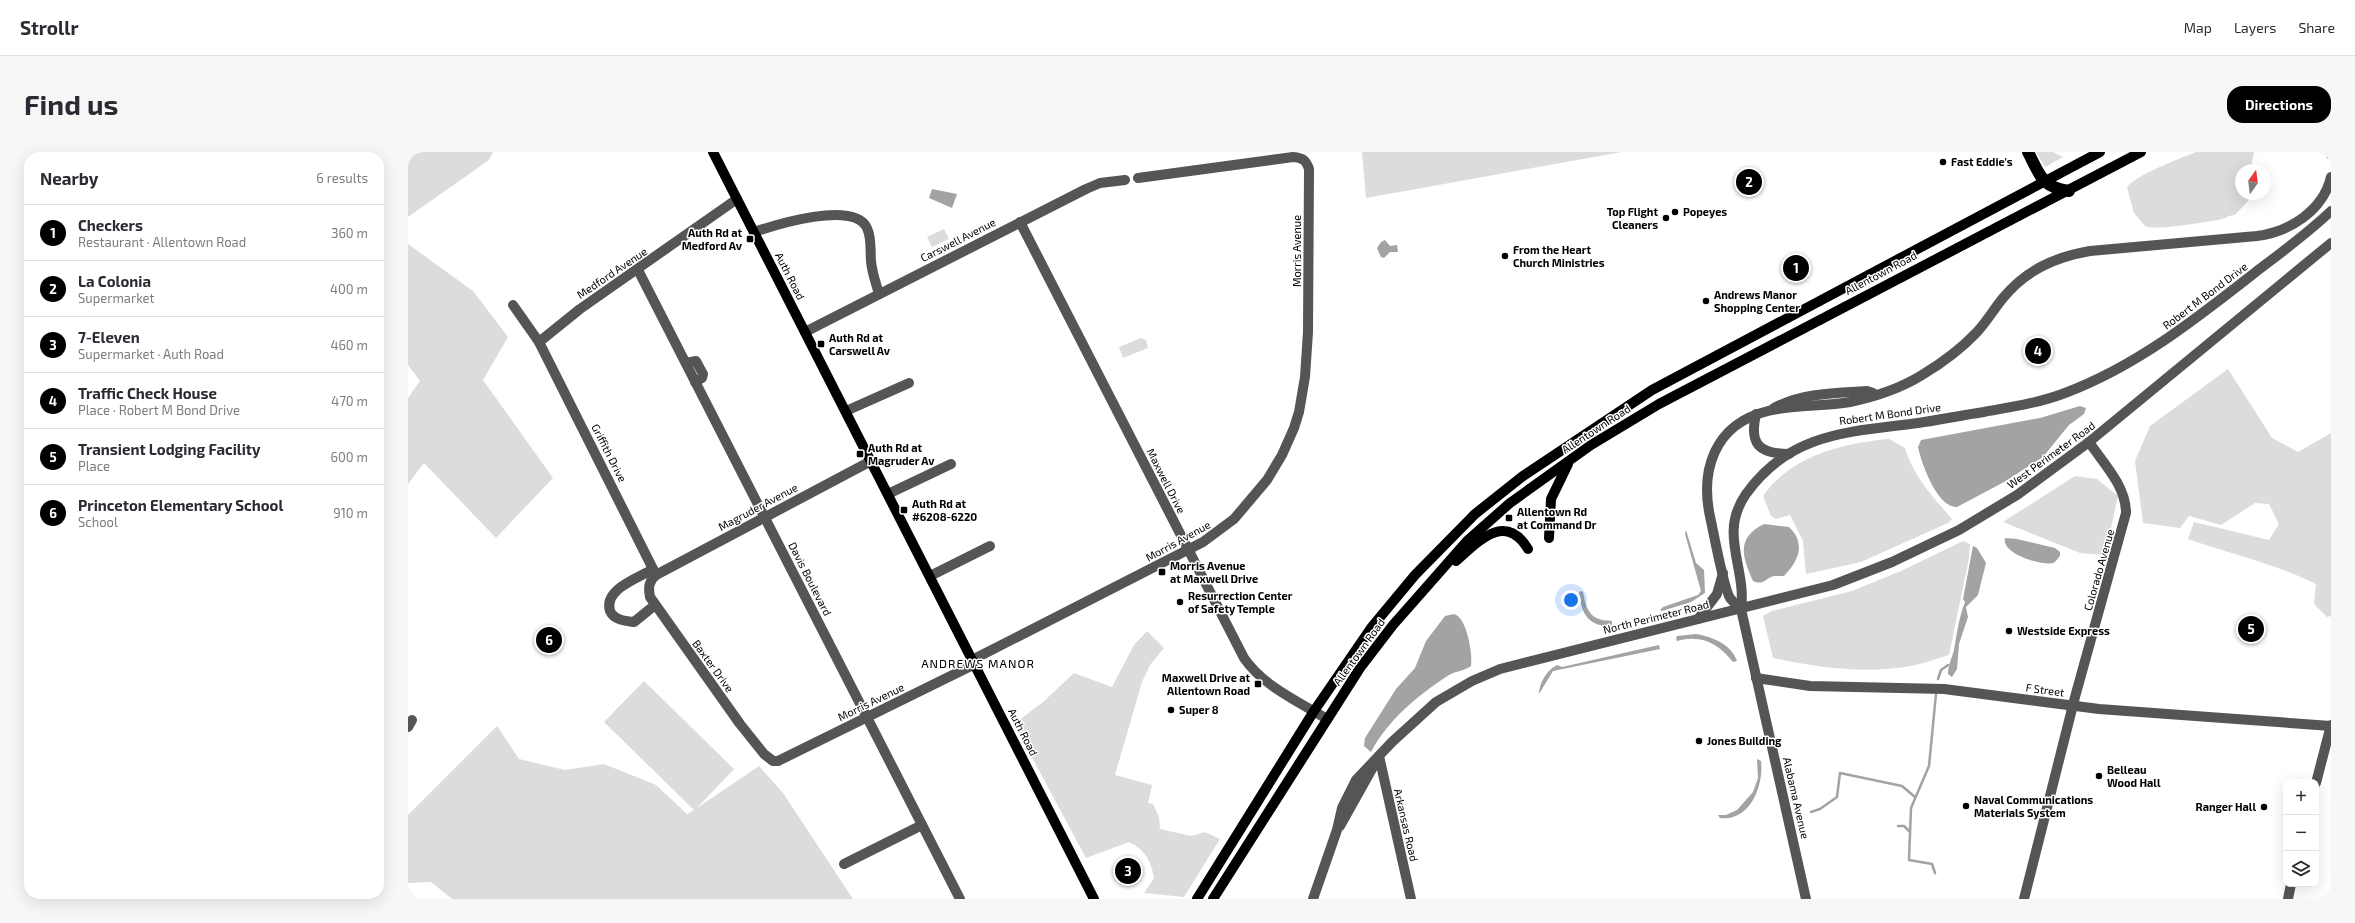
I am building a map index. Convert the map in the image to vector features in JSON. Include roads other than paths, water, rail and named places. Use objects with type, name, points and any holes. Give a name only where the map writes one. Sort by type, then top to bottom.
[{"type":"highway","points":[[2028,152],[2044,181],[2050,187],[2068,191]]},
{"type":"main road","name":"Auth Road","points":[[714,152],[1094,899]]},
{"type":"main road","name":"Allentown Road","points":[[1197,899],[1314,711],[1371,628],[1415,575],[1475,514],[1523,476],[1652,390],[2100,152]]},
{"type":"main road","name":"Allentown Road","points":[[1213,899],[1327,719],[1378,644],[1467,541],[1510,502],[1569,461],[1659,404],[2141,152]]},
{"type":"main road","points":[[1549,538],[1551,499],[1569,461]]},
{"type":"main road","points":[[1426,587],[1492,532],[1508,532],[1522,541],[1528,549]]},
{"type":"street","name":"Morris Avenue","points":[[778,761],[867,717],[1188,551],[1223,529],[1256,495],[1282,455],[1299,412],[1305,377],[1308,332],[1309,169],[1304,159],[1294,157],[1138,178]]},
{"type":"street","name":"Robert M Bond Drive","points":[[1741,609],[1729,598],[1709,511],[1707,472],[1716,448],[1732,428],[1756,414],[1770,410],[1837,404],[1876,394],[1918,378],[1949,358],[1976,333],[2016,284],[2045,263],[2070,254],[2090,251],[2257,236],[2278,232],[2290,227],[2313,209],[2325,194],[2331,177]]},
{"type":"street","name":"Carswell Avenue","points":[[805,332],[1096,184],[1125,180]]},
{"type":"street","name":"Medford Avenue","points":[[539,342],[580,309],[638,270],[737,199]]},
{"type":"street","name":"Robert M Bond Drive","points":[[1741,609],[1743,594],[1732,544],[1736,513],[1744,496],[1754,483],[1790,454],[1809,443],[1837,433],[1918,423],[2021,405],[2049,399],[2075,389],[2121,367],[2194,321],[2331,212]]},
{"type":"street","points":[[754,232],[805,217],[844,216],[862,222],[866,226],[870,236],[871,262],[879,294]]},
{"type":"street","name":"Maxwell Drive","points":[[1020,222],[1248,665],[1273,686],[1327,719]]},
{"type":"street","name":"West Perimeter Road","points":[[1741,609],[1832,585],[1859,576],[1927,546],[1993,511],[2048,474],[2089,442],[2331,243]]},
{"type":"street","name":"Davis Boulevard","points":[[638,270],[686,363],[696,361],[701,371],[702,378],[695,382],[960,899]]},
{"type":"street","points":[[513,305],[539,342]]},
{"type":"street","name":"Griffith Drive","points":[[539,342],[655,572]]},
{"type":"street","points":[[846,411],[909,383]]},
{"type":"street","points":[[1756,414],[1752,431],[1755,442],[1768,451],[1790,454]]},
{"type":"street","name":"Colorado Avenue","points":[[2024,899],[2073,706],[2126,514],[2126,502],[2122,490],[2089,442]]},
{"type":"street","name":"Magruder Avenue","points":[[655,605],[634,622],[616,618],[611,613],[609,606],[615,591],[764,517],[871,461]]},
{"type":"street","points":[[888,494],[951,464]]},
{"type":"street","points":[[930,576],[990,546]]},
{"type":"street","name":"Baxter Drive","points":[[655,572],[650,580],[649,590],[655,605],[740,724],[764,754],[773,761],[778,761]]},
{"type":"street","points":[[1698,619],[1717,594],[1724,573]]},
{"type":"street","name":"North Perimeter Road","points":[[1379,756],[1431,707],[1472,681],[1500,669],[1741,609]]},
{"type":"street","name":"Alabama Avenue","points":[[1741,609],[1806,899]]},
{"type":"street","name":"F Street","points":[[1756,678],[1810,686],[1944,689],[2073,706],[2201,718],[2331,725]]},
{"type":"street","points":[[2317,779],[2331,725]]},
{"type":"street","points":[[1313,899],[1337,830],[1345,820],[1379,756]]},
{"type":"street","name":"Arkansas Road","points":[[1379,756],[1411,899]]},
{"type":"street","points":[[844,864],[922,825]]},
{"type":"street","points":[[2288,899],[2290,887]]},
{"type":"waterway","points":[[1938,679],[1941,670],[1948,665]]},
{"type":"waterway","points":[[1935,873],[1932,864],[1909,860],[1911,808],[1929,766],[1936,694]]},
{"type":"waterway","points":[[1811,812],[1820,809],[1837,797],[1840,773],[1902,786],[1915,797]]},
{"type":"waterway","points":[[1898,826],[1904,826],[1910,832]]},
{"type":"place","name":"Fast Eddie's","points":[[1943,162]]},
{"type":"place","name":"La Colonia","points":[[1749,182]]},
{"type":"place","name":"Popeyes","points":[[1675,212]]},
{"type":"place","name":"Top Flight Cleaners","points":[[1666,218]]},
{"type":"place","name":"Auth Rd at Medford Av","points":[[750,239]]},
{"type":"place","name":"From the Heart Church Ministries","points":[[1505,256]]},
{"type":"place","name":"Checkers","points":[[1796,268]]},
{"type":"place","name":"Andrews Manor Shopping Center","points":[[1706,301]]},
{"type":"place","name":"Auth Rd at Carswell Av","points":[[821,344]]},
{"type":"place","name":"Traffic Check House","points":[[2038,351]]},
{"type":"place","name":"Auth Rd at Magruder Av","points":[[860,454]]},
{"type":"place","name":"Auth Rd at #6208-6220","points":[[904,510]]},
{"type":"place","name":"Allentown Rd at Command Dr","points":[[1509,518]]},
{"type":"place","name":"Morris Avenue at Maxwell Drive","points":[[1162,572]]},
{"type":"place","name":"Resurrection Center of Safety Temple","points":[[1180,602]]},
{"type":"place","name":"Transient Lodging Facility","points":[[2251,629]]},
{"type":"place","name":"Westside Express","points":[[2009,631]]},
{"type":"place","name":"Princeton Elementary School","points":[[549,640]]},
{"type":"place","name":"Maxwell Drive at Allentown Road","points":[[1258,684]]},
{"type":"place","name":"Super 8","points":[[1171,710]]},
{"type":"place","name":"Jones Building","points":[[1699,741]]},
{"type":"place","name":"Belleau Wood Hall","points":[[2099,776]]},
{"type":"place","name":"Naval Communications Materials System","points":[[1966,806]]},
{"type":"place","name":"Ranger Hall","points":[[2264,807]]},
{"type":"place","name":"7-Eleven","points":[[1128,871]]},
{"type":"district","name":"ANDREWS MANOR","points":[[978,664]]}]
